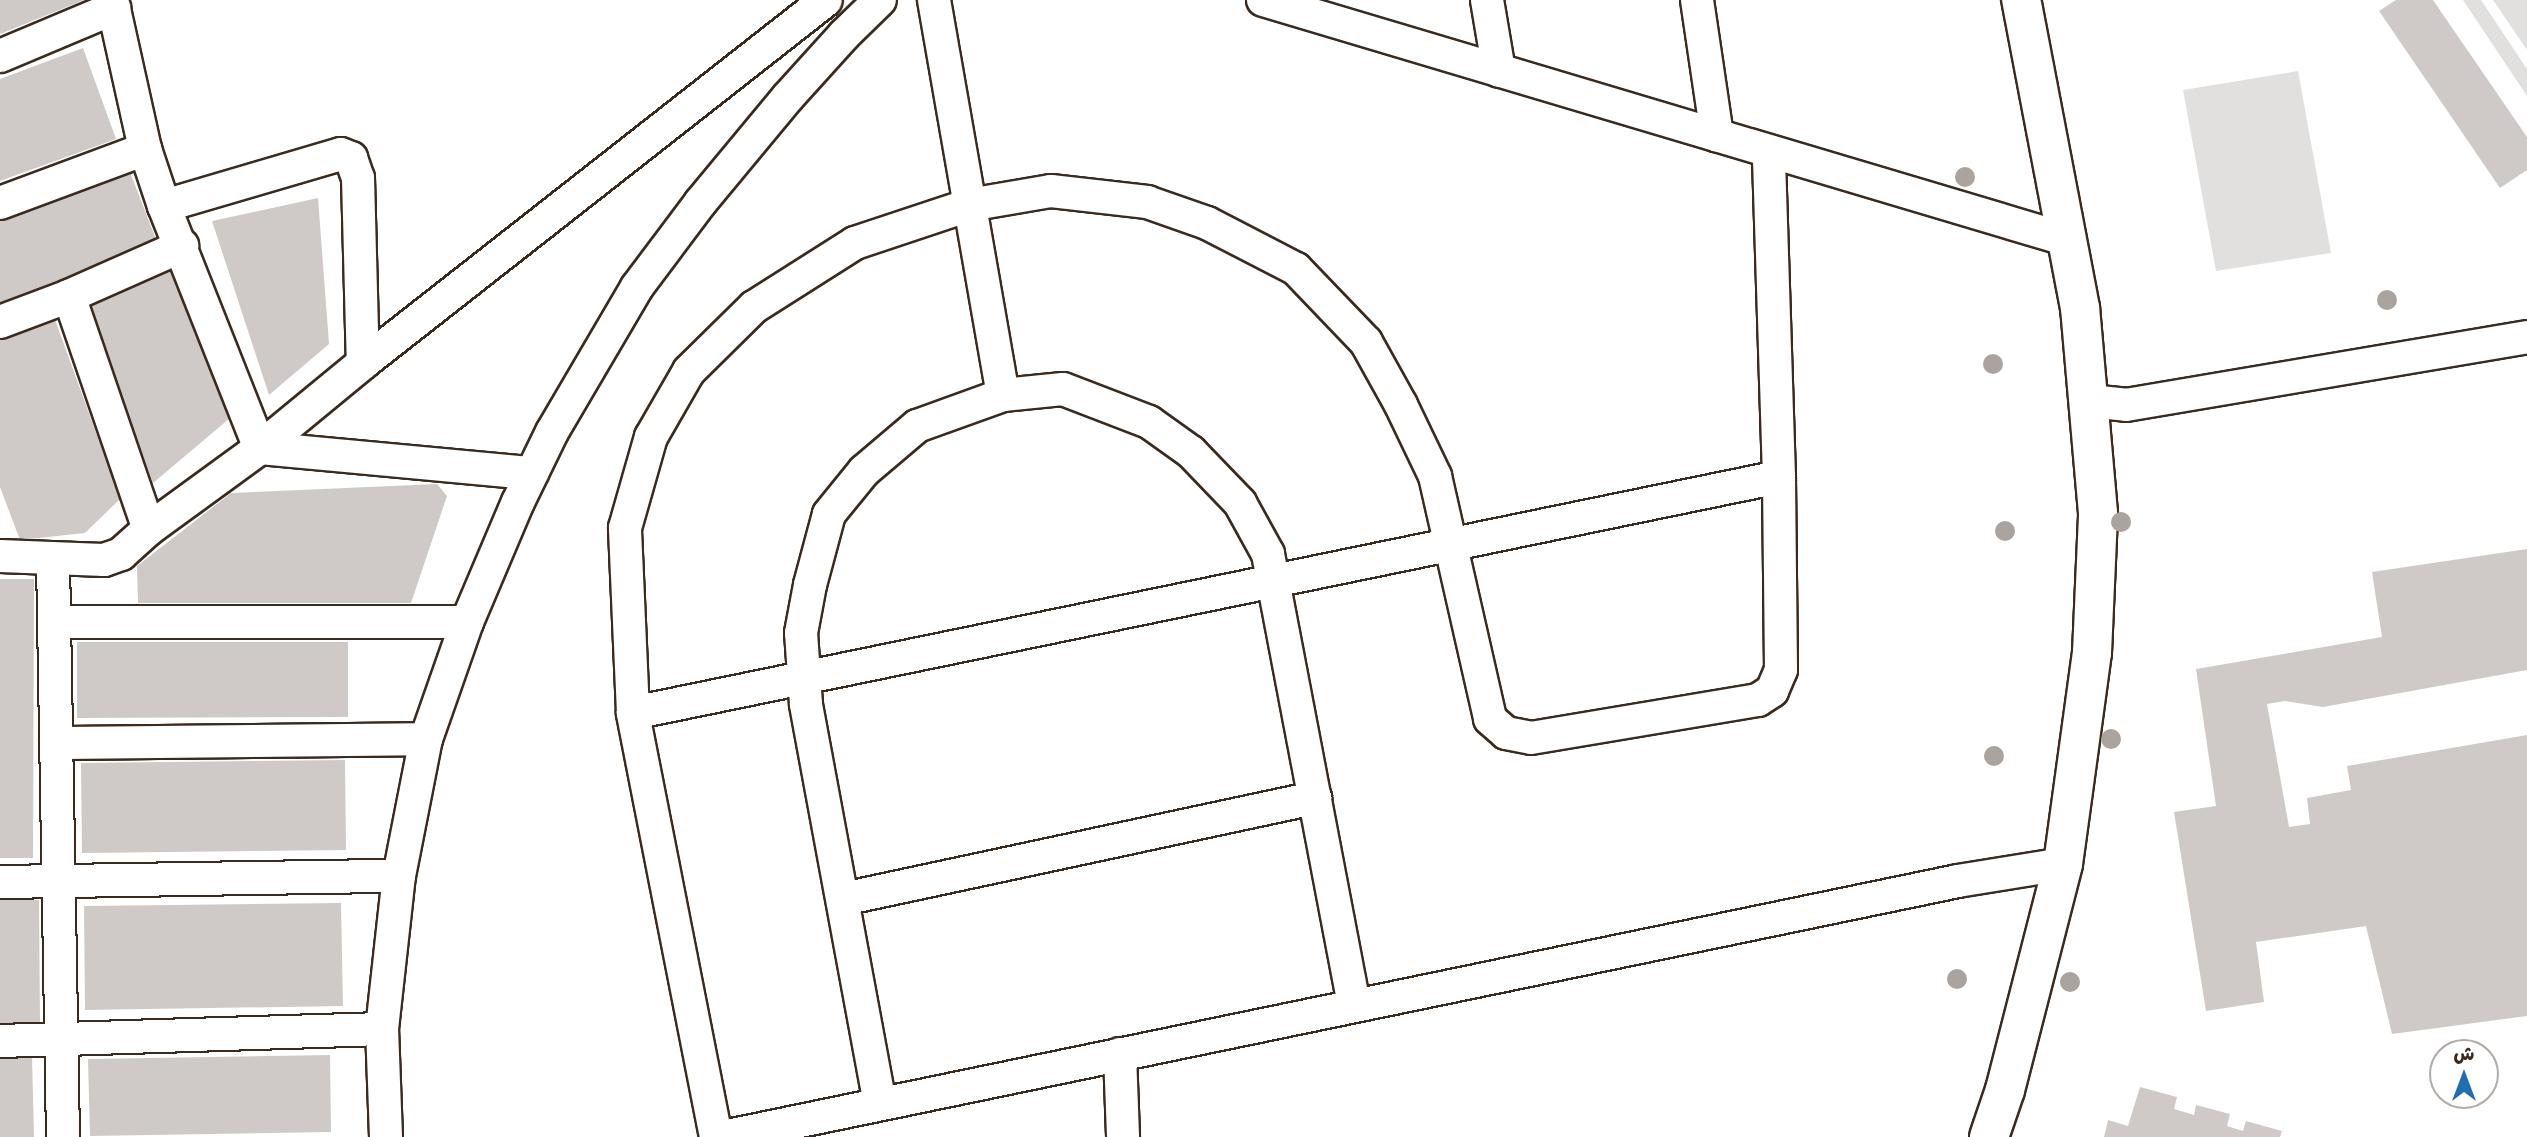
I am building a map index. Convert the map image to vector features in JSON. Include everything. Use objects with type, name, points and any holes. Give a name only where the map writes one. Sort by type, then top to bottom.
[{"type":"main road","points":[[1989,1137],[2005,1090],[2063,864],[2092,653],[2098,513],[2080,308],[2021,0]]},
{"type":"street","points":[[0,556],[53,559],[113,557],[121,554],[149,529],[260,448],[363,363],[826,0]]},
{"type":"street","points":[[386,1137],[382,1029],[399,876],[426,739],[467,622],[552,432],[637,287],[700,203],[788,97],[880,0]]},
{"type":"street","points":[[934,0],[1003,395]]},
{"type":"street","points":[[1487,0],[1499,71]]},
{"type":"street","points":[[1697,0],[1717,136]]},
{"type":"street","points":[[1279,3],[2068,240]]},
{"type":"street","points":[[0,56],[113,4],[145,149],[164,206],[260,448]]},
{"type":"street","points":[[0,203],[145,149]]},
{"type":"street","points":[[716,1137],[633,713],[625,528],[651,437],[689,371],[754,307],[855,243],[970,205],[1051,191],[1147,202],[1207,223],[1296,268],[1366,342],[1434,476],[1490,719],[1506,733],[1531,738],[1758,700],[1772,691],[1781,670],[1779,477],[1769,151]]},
{"type":"street","points":[[164,206],[341,154],[351,158],[358,178],[363,363]]},
{"type":"street","points":[[0,322],[69,296],[182,246]]},
{"type":"street","points":[[69,296],[149,529]]},
{"type":"street","points":[[2090,401],[2126,405],[2527,337]]},
{"type":"street","points":[[880,1104],[804,677],[801,633],[810,584],[829,514],[864,471],[917,426],[1003,395],[1063,389],[1149,422],[1191,452],[1240,503],[1268,554],[1354,1006]]},
{"type":"street","points":[[260,448],[532,473]]},
{"type":"street","points":[[633,713],[1779,477]]},
{"type":"street","points":[[53,559],[63,1137]]},
{"type":"street","points":[[54,622],[467,622]]},
{"type":"street","points":[[56,743],[426,739]]},
{"type":"street","points":[[842,899],[1315,799]]},
{"type":"street","points":[[723,1137],[1958,881],[2063,864]]},
{"type":"street","points":[[0,882],[399,876]]},
{"type":"street","points":[[0,1041],[382,1029]]},
{"type":"street","points":[[1120,1054],[1124,1137]]},
{"type":"shaded area","points":[[2463,0],[2481,0],[2527,69],[2527,96]]},
{"type":"shaded area","points":[[2493,0],[2527,0],[2527,50]]},
{"type":"shaded area","points":[[2298,71],[2331,253],[2216,271],[2183,90]]},
{"type":"building","points":[[0,0],[84,0],[0,34]]},
{"type":"building","points":[[2396,0],[2433,0],[2527,137],[2527,170],[2500,188],[2379,11]]},
{"type":"building","points":[[83,48],[116,139],[0,181],[0,79]]},
{"type":"building","points":[[128,167],[159,247],[0,309],[0,217]]},
{"type":"building","points":[[318,198],[329,344],[269,395],[212,221]]},
{"type":"building","points":[[184,257],[236,413],[153,483],[86,299]]},
{"type":"building","points":[[53,314],[120,499],[85,533],[20,540],[0,487],[0,337]]},
{"type":"building","points":[[437,484],[447,496],[411,603],[138,603],[137,566],[231,493]]},
{"type":"building","points":[[2527,549],[2527,670],[2323,707],[2285,701],[2267,704],[2289,827],[2310,824],[2307,798],[2351,790],[2347,766],[2527,735],[2527,1016],[2392,1034],[2366,926],[2256,942],[2264,1002],[2206,1011],[2174,812],[2216,806],[2196,669],[2382,637],[2372,572]]},
{"type":"building","points":[[0,579],[34,579],[33,858],[0,858]]},
{"type":"building","points":[[77,642],[348,642],[348,717],[77,718]]},
{"type":"building","points":[[345,760],[346,850],[82,853],[81,763]]},
{"type":"building","points":[[0,900],[39,900],[40,1024],[0,1024]]},
{"type":"building","points":[[341,903],[343,1006],[85,1010],[84,906]]},
{"type":"building","points":[[330,1055],[331,1132],[90,1136],[88,1059]]},
{"type":"building","points":[[32,1057],[34,1137],[0,1137],[0,1058]]},
{"type":"building","points":[[2140,1087],[2177,1097],[2174,1109],[2194,1115],[2196,1105],[2230,1114],[2227,1126],[2243,1131],[2246,1121],[2282,1131],[2280,1137],[2104,1137],[2108,1120],[2128,1126]]}]
